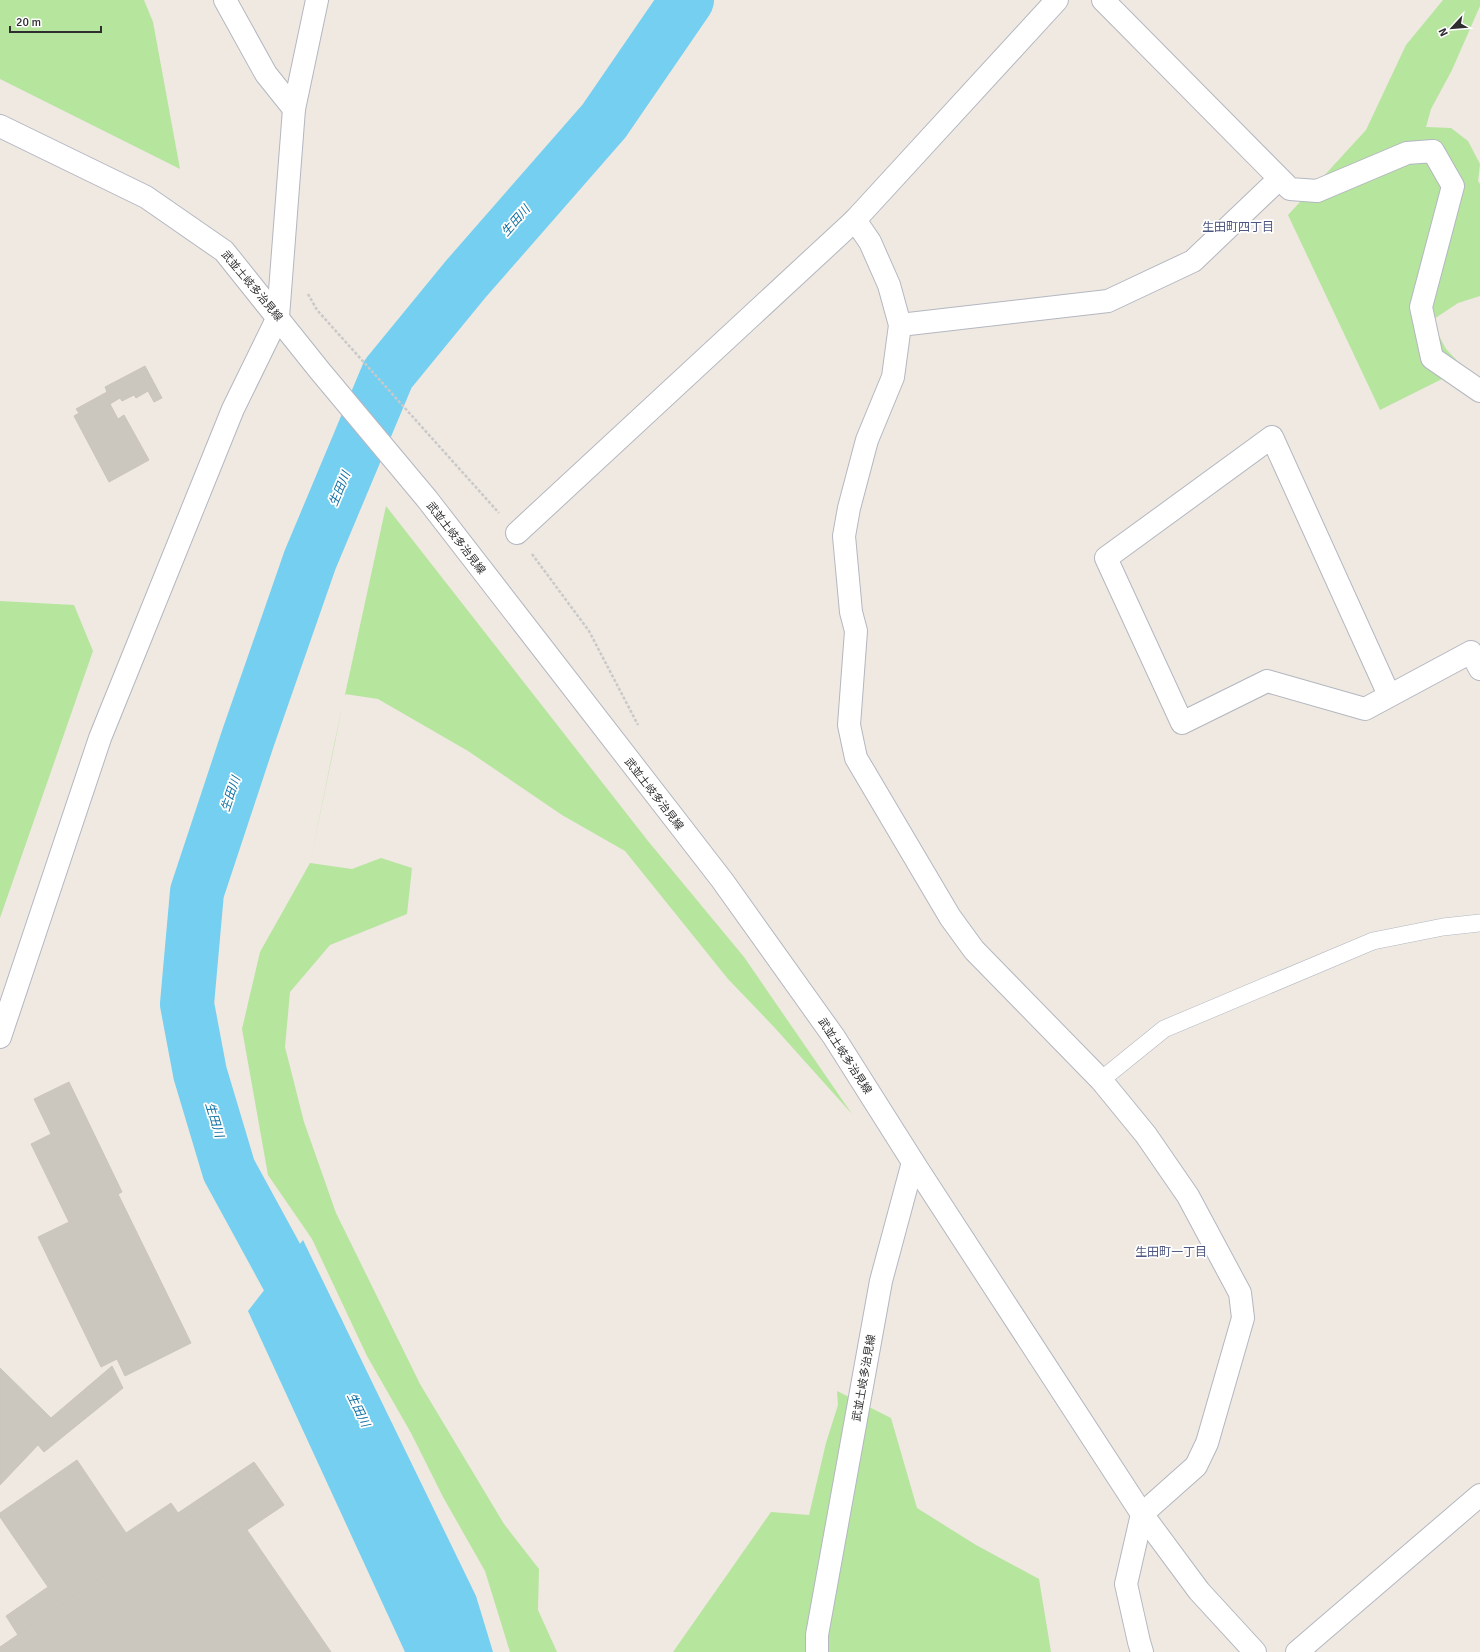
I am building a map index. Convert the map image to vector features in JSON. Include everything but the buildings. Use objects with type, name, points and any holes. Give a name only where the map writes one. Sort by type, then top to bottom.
[{"type":"street","points":[[225,0],[266,74],[294,108]]},
{"type":"street","points":[[0,1037],[100,738],[233,409],[278,317],[294,108],[317,0]]},
{"type":"street","points":[[517,534],[855,220],[1057,0]]},
{"type":"street","points":[[1103,0],[1290,189],[1317,191],[1407,153],[1433,151],[1452,186],[1421,307],[1432,358],[1480,391]]},
{"type":"street","name":"武並土岐多治見線","points":[[0,126],[146,197],[224,251],[320,371],[427,499],[722,880],[834,1037],[913,1162],[881,1281],[817,1635],[817,1652]]},
{"type":"street","points":[[900,325],[1108,301],[1193,261],[1279,179]]},
{"type":"street","points":[[855,220],[870,242],[889,285],[900,325],[893,377],[867,440],[849,508],[844,536],[851,612],[856,631],[849,725],[856,758],[950,917],[974,950],[1101,1080],[1146,1135],[1188,1196],[1240,1293],[1243,1318],[1207,1443],[1196,1466],[1142,1514],[1126,1584],[1142,1652]]},
{"type":"street","points":[[1389,695],[1272,437],[1106,558],[1182,723],[1267,681],[1365,709],[1471,652],[1480,668]]},
{"type":"street","points":[[913,1162],[1142,1514],[1198,1591],[1255,1652]]},
{"type":"street","points":[[1297,1652],[1480,1495]]},
{"type":"lane","points":[[1101,1080],[1164,1029],[1365,944],[1373,941],[1443,927],[1480,923]]},
{"type":"path","points":[[317,310],[517,534],[588,631],[640,729]]},
{"type":"green space","points":[[0,0],[144,0],[153,22],[180,169],[0,79]]},
{"type":"green space","points":[[1443,0],[1480,0],[1480,6],[1452,70],[1431,109],[1426,127],[1451,128],[1468,141],[1480,164],[1478,181],[1480,184],[1480,296],[1458,303],[1431,321],[1446,349],[1464,368],[1380,410],[1288,215],[1366,130],[1406,45]]},
{"type":"green space","points":[[386,506],[648,841],[744,957],[852,1114],[774,1027],[728,979],[625,851],[562,815],[468,751],[378,699],[345,694]]},
{"type":"green space","points":[[0,601],[74,605],[93,651],[0,918]]},
{"type":"green space","points":[[343,703],[310,863],[334,745]]},
{"type":"green space","points":[[381,858],[412,868],[407,914],[330,945],[290,992],[285,1047],[304,1122],[336,1213],[420,1384],[504,1524],[539,1569],[538,1610],[557,1652],[510,1652],[485,1571],[443,1497],[411,1433],[367,1356],[312,1239],[268,1175],[242,1029],[260,952],[310,863],[352,869]]},
{"type":"green space","points":[[837,1391],[891,1418],[917,1508],[976,1545],[1039,1579],[1051,1652],[673,1652],[771,1512],[809,1515],[826,1443],[838,1405]]},
{"type":"water","points":[[303,1240],[476,1596],[493,1652],[405,1652],[248,1311]]},
{"type":"waterway","name":"生田川","points":[[318,1333],[229,1170],[200,1073],[187,1004],[197,892],[248,738],[310,560],[388,374],[465,280],[604,121],[687,0]]},
{"type":"district","name":"生田町四丁目","points":[[1238,227]]},
{"type":"district","name":"生田町一丁目","points":[[1171,1252]]}]
